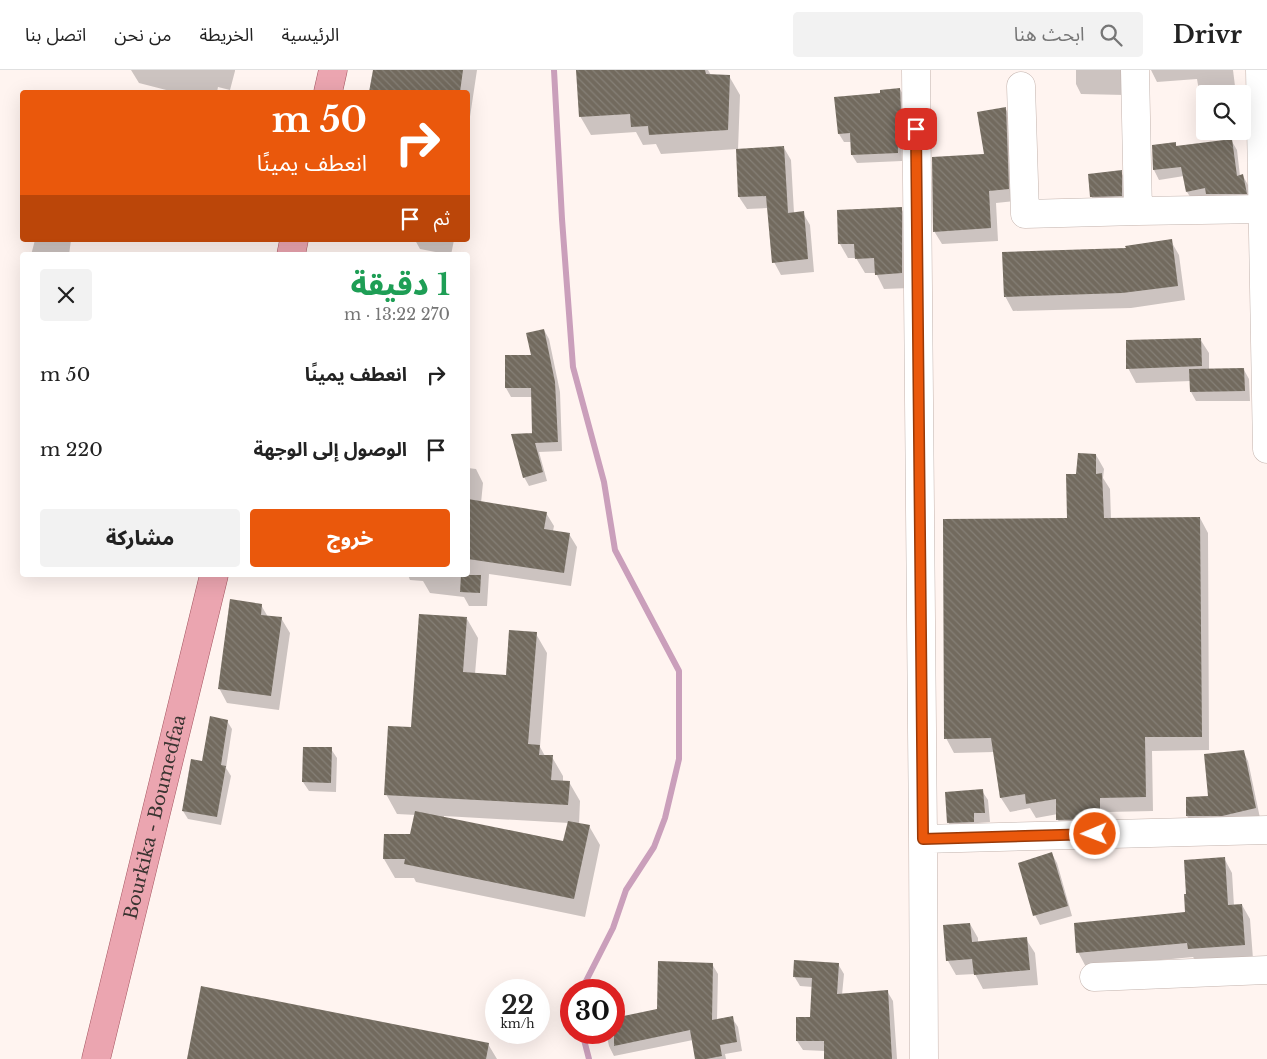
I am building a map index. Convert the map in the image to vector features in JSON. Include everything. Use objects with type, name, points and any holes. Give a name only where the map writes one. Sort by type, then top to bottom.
[{"type":"main road","points":[[328,90],[333,70]]},
{"type":"main road","name":"Bourkika - Boumedfaa","points":[[96,1059],[214,577]]},
{"type":"street","points":[[916,70],[924,1059]]},
{"type":"street","points":[[1135,70],[1138,211]]},
{"type":"street","points":[[1260,70],[1264,168],[1262,209],[1267,449]]},
{"type":"street","points":[[1021,86],[1025,214],[1262,209]]},
{"type":"street","points":[[923,839],[1267,830]]},
{"type":"street","points":[[1094,977],[1267,970]]},
{"type":"building","points":[[373,70],[463,70],[460,90],[369,90]]},
{"type":"building","points":[[576,70],[705,70],[706,74],[730,75],[728,130],[649,135],[648,126],[631,127],[630,114],[579,117]]},
{"type":"building","points":[[900,88],[901,111],[897,112],[898,153],[851,155],[850,133],[838,134],[834,97],[880,93],[880,90]]},
{"type":"building","points":[[1006,107],[1009,189],[989,191],[991,228],[933,232],[932,157],[984,154],[977,112]]},
{"type":"building","points":[[1232,140],[1237,176],[1243,174],[1247,194],[1206,194],[1205,188],[1186,192],[1181,167],[1153,170],[1152,145],[1176,142],[1176,146]]},
{"type":"building","points":[[784,146],[788,213],[804,211],[808,259],[772,263],[766,196],[738,197],[736,149]]},
{"type":"building","points":[[1122,170],[1122,196],[1090,197],[1088,174]]},
{"type":"building","points":[[902,207],[902,273],[875,275],[874,258],[855,259],[854,244],[838,244],[837,210]]},
{"type":"building","points":[[1172,239],[1178,286],[1122,293],[1004,297],[1002,252],[1126,248],[1125,246]]},
{"type":"building","points":[[544,329],[555,382],[558,442],[535,443],[543,472],[523,478],[511,434],[532,433],[531,388],[505,388],[505,355],[531,355],[526,333]]},
{"type":"building","points":[[1201,338],[1202,366],[1126,369],[1126,340]]},
{"type":"building","points":[[1244,368],[1245,391],[1190,392],[1189,369]]},
{"type":"building","points":[[1078,453],[1096,454],[1096,474],[1102,473],[1104,518],[1200,517],[1202,737],[1145,737],[1146,797],[1100,798],[1100,819],[1056,820],[1056,799],[1026,804],[1025,794],[1000,798],[991,738],[944,739],[943,519],[1067,518],[1066,474],[1076,474]]},
{"type":"building","points":[[470,499],[547,512],[544,529],[570,533],[564,573],[470,559]]},
{"type":"building","points":[[481,575],[480,593],[460,592],[461,577]]},
{"type":"building","points":[[230,599],[262,604],[261,615],[282,617],[271,696],[218,689]]},
{"type":"building","points":[[419,614],[467,617],[463,672],[506,675],[509,630],[537,632],[528,744],[540,745],[539,755],[553,755],[551,780],[570,781],[568,805],[384,795],[388,726],[411,727]]},
{"type":"building","points":[[210,716],[228,720],[221,765],[226,766],[217,817],[182,811],[191,759],[202,761]]},
{"type":"building","points":[[303,747],[332,747],[331,783],[302,782]]},
{"type":"building","points":[[1244,750],[1256,808],[1222,816],[1186,816],[1186,797],[1208,796],[1204,754]]},
{"type":"building","points":[[983,789],[985,813],[974,813],[974,822],[947,823],[945,792]]},
{"type":"building","points":[[415,811],[563,841],[568,821],[590,825],[574,899],[404,864],[405,859],[383,859],[384,834],[410,834]]},
{"type":"building","points":[[1052,852],[1068,906],[1033,916],[1018,863]]},
{"type":"building","points":[[1225,857],[1228,905],[1242,904],[1245,945],[1188,949],[1187,943],[1076,953],[1074,923],[1185,912],[1184,860]]},
{"type":"building","points":[[970,923],[972,942],[1027,937],[1030,970],[974,975],[972,959],[946,961],[943,925]]},
{"type":"building","points":[[794,960],[839,963],[837,994],[888,990],[892,1059],[824,1059],[824,1041],[796,1041],[796,1017],[810,1017],[812,978],[793,977]]},
{"type":"building","points":[[658,961],[713,963],[712,1020],[733,1016],[737,1042],[720,1045],[722,1056],[706,1059],[695,1059],[690,1030],[625,1044],[625,1016],[657,1009]]},
{"type":"building","points":[[201,986],[489,1044],[486,1059],[187,1059]]},
{"type":"waterway","points":[[554,70],[562,219],[573,367],[604,482],[615,550],[679,671],[679,759],[665,818],[654,847],[626,890],[613,928],[587,979]]},
{"type":"waterway","points":[[585,1044],[589,1059]]},
{"type":"route","points":[[916,129],[923,839],[1095,834]]}]
